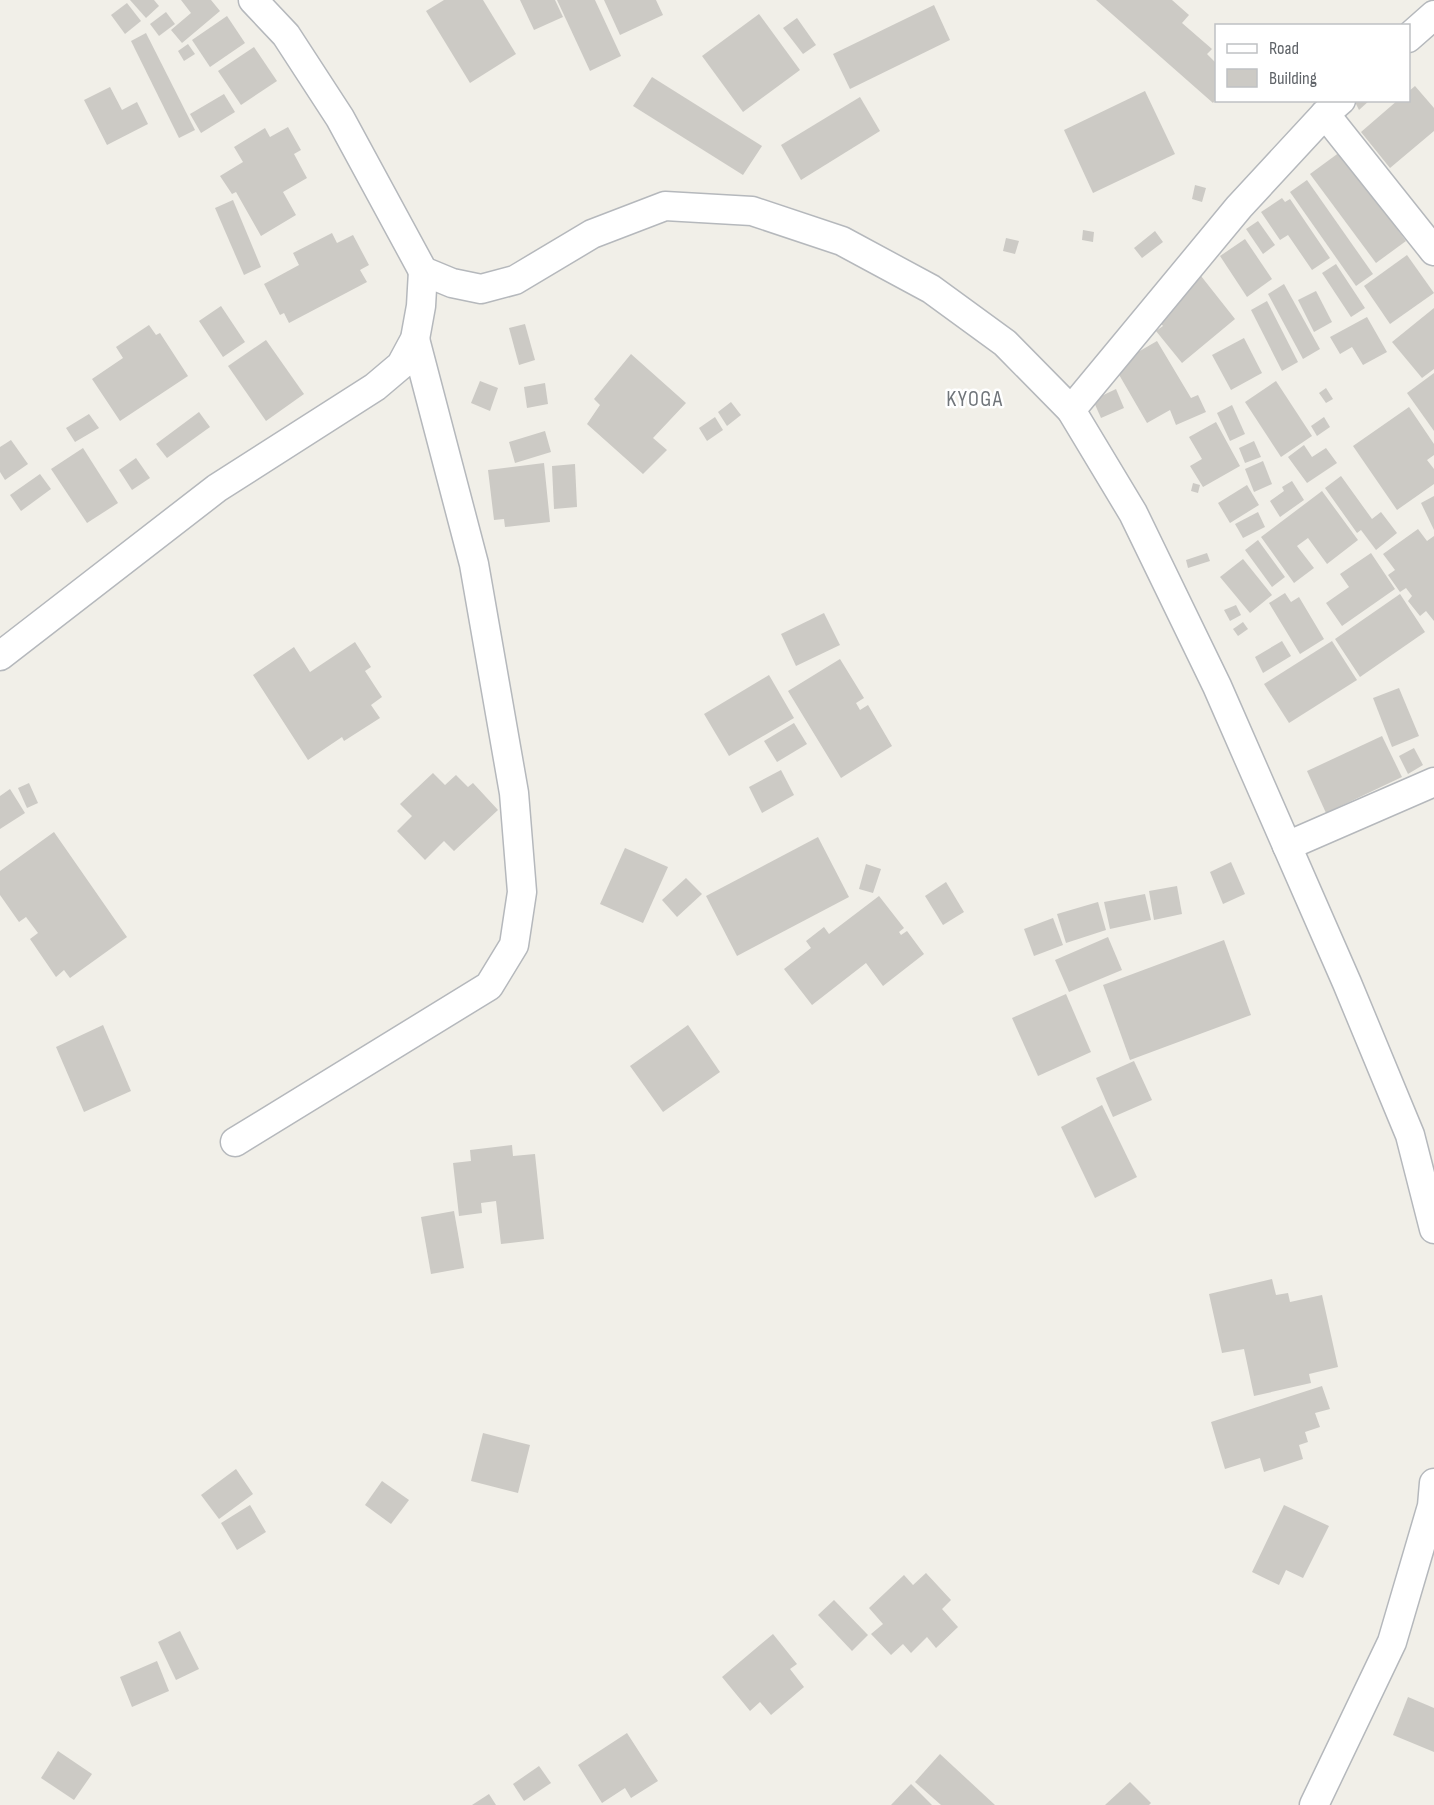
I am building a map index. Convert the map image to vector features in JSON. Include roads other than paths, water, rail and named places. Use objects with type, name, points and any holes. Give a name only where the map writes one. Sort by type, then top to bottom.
[{"type":"street","points":[[0,656],[217,488],[375,387],[401,365],[415,339],[421,306],[423,271],[340,118],[286,35],[254,0]]},
{"type":"street","points":[[1410,36],[1434,15]]},
{"type":"street","points":[[1071,410],[1239,207],[1333,107],[1434,251]]},
{"type":"street","points":[[423,271],[452,283],[481,289],[515,280],[592,234],[664,206],[752,211],[842,241],[932,289],[1005,343],[1071,410],[1134,513],[1217,686],[1347,983],[1410,1135],[1434,1229]]},
{"type":"street","points":[[235,1142],[489,986],[514,945],[522,892],[514,793],[474,564],[415,339]]},
{"type":"street","points":[[1287,846],[1434,782]]},
{"type":"street","points":[[1314,1805],[1392,1642],[1432,1506],[1434,1483]]},
{"type":"district","name":"KYOGA","points":[[975,399]]}]
